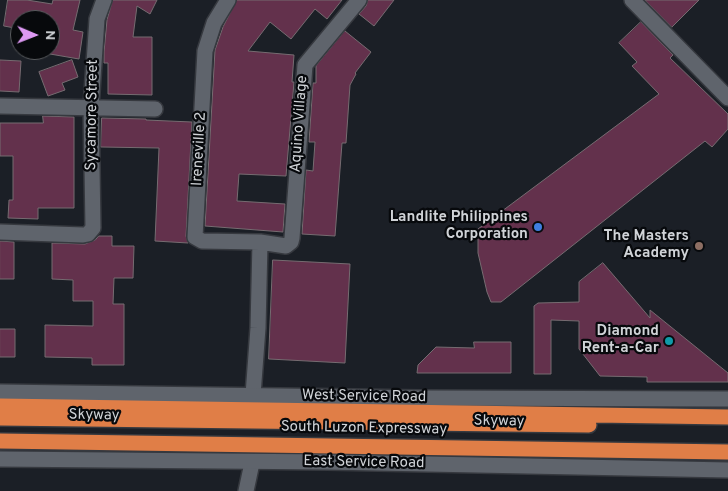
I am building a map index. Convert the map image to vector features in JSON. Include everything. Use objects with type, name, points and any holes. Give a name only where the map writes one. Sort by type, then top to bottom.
[{"type":"highway","name":"South Luzon Expressway","points":[[0,406],[728,417]]},
{"type":"highway","name":"Skyway","points":[[0,418],[728,427]]},
{"type":"highway","name":"Skyway","points":[[0,433],[728,443]]},
{"type":"highway","name":"South Luzon Expressway","points":[[0,441],[728,452]]},
{"type":"main road","name":"Sycamore Street","points":[[0,232],[83,235],[92,231],[91,107],[97,19],[104,0]]},
{"type":"main road","name":"Ireneville 2","points":[[228,0],[214,23],[205,51],[195,237],[202,241],[260,242],[286,246],[291,242],[292,238]]},
{"type":"main road","name":"Aquino Village","points":[[292,238],[305,65],[359,0]]},
{"type":"main road","points":[[632,0],[728,98]]},
{"type":"main road","points":[[0,106],[155,109]]},
{"type":"main road","points":[[253,395],[258,328],[260,242]]},
{"type":"main road","name":"West Service Road","points":[[0,392],[430,398],[728,399]]},
{"type":"main road","name":"East Service Road","points":[[0,459],[728,470]]},
{"type":"main road","points":[[246,491],[252,463]]},
{"type":"building","points":[[8,0],[27,0],[52,4],[53,0],[80,0],[73,30],[83,32],[79,59],[60,56],[60,10],[10,10],[10,27],[4,26]]},
{"type":"building","points":[[113,0],[157,0],[150,14],[137,6],[133,37],[152,37],[152,95],[108,94],[108,63],[104,63],[104,52],[107,20]]},
{"type":"building","points":[[237,0],[342,0],[327,19],[315,9],[291,39],[270,22],[248,51],[294,55],[292,82],[294,82],[286,176],[239,174],[237,201],[285,204],[283,232],[205,226],[215,50],[223,27]]},
{"type":"building","points":[[368,0],[394,0],[374,26],[359,14],[366,6]]},
{"type":"building","points":[[645,0],[699,0],[672,27]]},
{"type":"building","points":[[641,22],[673,55],[670,58],[728,114],[728,129],[712,147],[705,141],[501,302],[491,302],[478,253],[478,229],[659,94],[632,66],[637,62],[619,43]]},
{"type":"building","points":[[345,31],[371,52],[355,73],[350,85],[346,143],[342,143],[335,236],[302,234],[306,170],[313,171],[315,142],[309,142],[313,83],[316,83],[316,66]]},
{"type":"building","points":[[0,60],[21,61],[19,92],[0,91]]},
{"type":"building","points":[[72,60],[78,77],[62,83],[65,90],[48,96],[39,72]]},
{"type":"building","points":[[43,116],[74,117],[74,208],[38,208],[38,219],[8,218],[9,200],[13,200],[13,156],[0,156],[0,123],[43,123]]},
{"type":"building","points":[[102,118],[192,122],[186,236],[188,243],[155,241],[159,148],[101,147]]},
{"type":"building","points":[[99,236],[112,236],[112,246],[134,246],[133,278],[114,278],[113,304],[124,304],[124,365],[92,365],[92,358],[45,357],[45,325],[93,326],[93,301],[73,301],[73,280],[52,279],[52,243],[85,244]]},
{"type":"building","points":[[0,241],[14,242],[14,279],[0,279]]},
{"type":"building","points":[[273,260],[350,264],[345,363],[269,359]]},
{"type":"building","points":[[603,263],[650,318],[650,310],[728,373],[728,382],[647,382],[647,377],[600,376],[579,349],[579,321],[551,320],[551,374],[534,374],[534,306],[538,303],[579,302],[579,282]]},
{"type":"building","points":[[0,329],[15,329],[15,357],[0,357]]},
{"type":"building","points":[[474,342],[511,342],[511,373],[417,373],[418,365],[436,347],[474,348]]},
{"type":"place","name":"Landlite Philippines Corporation","points":[[538,227]]},
{"type":"place","name":"The Masters Academy","points":[[699,246]]},
{"type":"place","name":"Diamond Rent-a-Car","points":[[669,341]]}]
